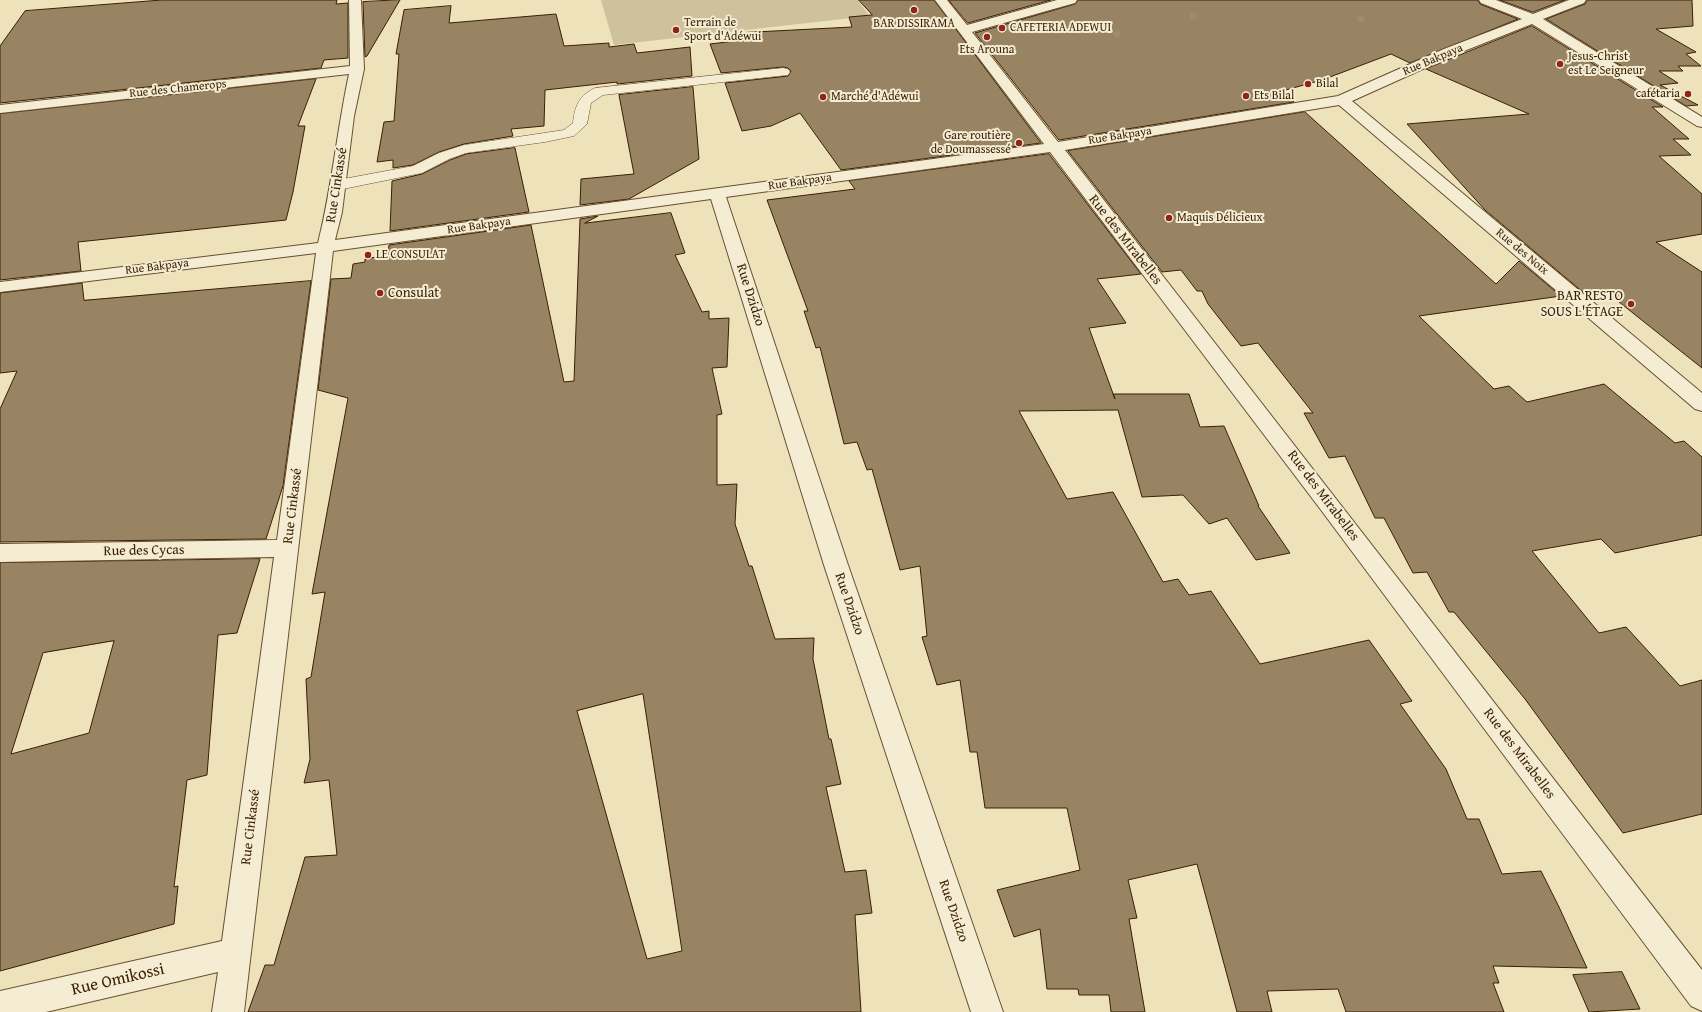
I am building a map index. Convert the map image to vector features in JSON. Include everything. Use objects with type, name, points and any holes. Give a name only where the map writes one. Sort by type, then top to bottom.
[{"type":"street","name":"Rue Cinkassé","points":[[228,1012],[325,247],[334,212],[347,116],[357,69],[355,0]]},
{"type":"street","name":"Rue des Mirabelles","points":[[941,0],[1325,498],[1702,996]]},
{"type":"street","points":[[963,30],[1071,0]]},
{"type":"street","points":[[1485,0],[1532,18],[1702,123]]},
{"type":"street","name":"Rue Bakpaya","points":[[0,287],[325,247],[1054,147],[1342,100],[1449,52],[1580,0]]},
{"type":"street","name":"Rue des Chamerops","points":[[0,109],[357,69]]},
{"type":"street","name":"Rue des Noix","points":[[1342,100],[1702,404]]},
{"type":"street","name":"Rue Dzidzo","points":[[717,193],[836,565],[987,1012]]},
{"type":"street","name":"Rue des Cycas","points":[[0,553],[287,548]]},
{"type":"street","name":"Rue Omikossi","points":[[0,1007],[235,953]]},
{"type":"lane","points":[[338,185],[417,170],[444,156],[464,149],[545,138],[569,133],[580,124],[582,104],[587,97],[600,91],[782,72]]},
{"type":"shaded area","name":"Terrain de Sport d'Adéwui","points":[[601,0],[858,0],[869,16],[614,45]]},
{"type":"building","points":[[162,0],[337,0],[336,4],[348,3],[348,58],[324,60],[321,68],[0,103],[0,46],[25,11]]},
{"type":"building","points":[[400,0],[367,56],[365,57],[363,2]]},
{"type":"building","points":[[859,0],[934,0],[1041,143],[841,170],[800,113],[771,126],[742,131],[725,83],[788,76],[791,71],[788,68],[783,67],[721,73],[710,44],[735,41],[735,33],[852,27],[849,17],[872,15]]},
{"type":"building","points":[[949,0],[1051,0],[968,23]]},
{"type":"building","points":[[1078,0],[1478,0],[1480,4],[1518,19],[1410,63],[1391,54],[1322,80],[1282,91],[1294,102],[1059,140],[975,33],[1075,4]]},
{"type":"building","points":[[1500,0],[1565,0],[1533,12]]},
{"type":"building","points":[[1587,0],[1692,0],[1693,26],[1656,29],[1696,52],[1686,54],[1701,66],[1678,66],[1683,71],[1659,71],[1678,83],[1660,85],[1698,105],[1686,106],[1546,19],[1585,4]]},
{"type":"building","points":[[451,6],[449,23],[556,14],[564,46],[609,43],[609,47],[634,44],[637,53],[690,47],[692,76],[545,90],[544,126],[511,129],[513,136],[464,144],[439,152],[413,165],[393,168],[393,160],[377,162],[384,122],[394,121],[399,54],[396,54],[404,10]]},
{"type":"building","points":[[1532,26],[1663,107],[1652,107],[1689,139],[1673,139],[1691,155],[1659,156],[1702,194],[1702,234],[1656,242],[1702,272],[1702,368],[1604,290],[1584,293],[1485,210],[1407,124],[1529,114],[1426,69]]},
{"type":"building","points":[[316,79],[298,126],[305,126],[293,192],[286,220],[78,242],[81,271],[0,280],[0,114]]},
{"type":"building","points":[[693,87],[699,159],[629,199],[580,205],[581,179],[634,174],[619,95]]},
{"type":"building","points":[[1305,112],[1496,284],[1519,261],[1561,296],[1419,316],[1494,389],[1509,386],[1527,402],[1604,384],[1675,443],[1684,441],[1702,457],[1702,535],[1615,553],[1601,539],[1532,551],[1599,633],[1626,627],[1680,686],[1702,680],[1702,814],[1623,833],[1525,699],[1454,612],[1449,612],[1427,572],[1413,573],[1384,518],[1375,518],[1345,456],[1329,458],[1304,413],[1313,413],[1258,343],[1241,346],[1208,304],[1202,291],[1197,291],[1181,270],[1162,272],[1068,151]]},
{"type":"building","points":[[515,148],[529,212],[390,231],[392,181],[422,174],[466,154]]},
{"type":"building","points":[[1049,154],[1141,274],[1097,279],[1126,323],[1089,328],[1113,394],[1189,394],[1200,427],[1224,426],[1258,506],[1290,553],[1256,560],[1227,518],[1209,524],[1183,495],[1142,497],[1118,410],[1019,411],[1067,499],[1113,492],[1163,582],[1178,579],[1189,595],[1211,591],[1260,664],[1369,640],[1412,701],[1400,704],[1446,769],[1467,819],[1479,819],[1502,874],[1541,871],[1587,968],[1493,966],[1499,983],[1493,983],[1504,1012],[1346,1012],[1338,989],[1267,991],[1272,1012],[1237,1012],[1197,864],[1128,880],[1137,918],[1129,919],[1145,1012],[1111,1012],[1109,995],[1079,995],[1078,989],[1047,989],[1040,929],[1014,937],[997,890],[1080,870],[1067,808],[985,808],[977,752],[970,752],[960,680],[937,685],[922,637],[927,636],[920,566],[900,570],[872,469],[867,470],[857,442],[844,444],[820,347],[816,348],[804,311],[808,311],[767,200],[855,189],[849,181]]},
{"type":"building","points":[[671,213],[685,253],[675,255],[702,312],[709,311],[709,319],[729,318],[727,367],[712,368],[722,414],[717,415],[717,485],[737,484],[735,524],[749,566],[752,566],[775,639],[814,638],[813,659],[829,739],[831,739],[841,784],[826,787],[845,872],[866,870],[872,913],[855,915],[861,1012],[248,1012],[265,965],[274,965],[305,857],[337,855],[329,780],[304,783],[310,759],[306,679],[311,677],[325,592],[312,594],[348,398],[318,390],[331,279],[351,278],[353,264],[365,262],[365,259],[388,255],[389,245],[531,225],[564,382],[574,381],[580,219],[598,216],[585,223]],"holes":[[[643,694],[682,951],[647,959],[577,711]]]},
{"type":"building","points":[[311,281],[283,486],[266,539],[0,542],[0,409],[17,371],[0,373],[0,293],[82,283],[84,300]]},
{"type":"building","points":[[260,559],[237,633],[218,635],[207,775],[187,780],[174,887],[178,886],[174,924],[0,971],[0,563]],"holes":[[[114,641],[89,733],[11,754],[43,653]]]},
{"type":"building","points":[[1622,972],[1640,1009],[1589,1012],[1573,975]]},
{"type":"place","name":"BAR DISSIRAMA","points":[[914,10]]},
{"type":"place","name":"CAFETERIA ADEWUI","points":[[1002,28]]},
{"type":"place","name":"Terrain de Sport d'Adéwui","points":[[676,30]]},
{"type":"place","name":"Ets Arouna","points":[[987,37]]},
{"type":"place","name":"Jesus-Christ est Le Seigneur","points":[[1560,64]]},
{"type":"place","name":"Bilal","points":[[1308,84]]},
{"type":"place","name":"cafétaria","points":[[1688,94]]},
{"type":"place","name":"Ets Bilal","points":[[1246,96]]},
{"type":"place","name":"Marché d'Adéwui","points":[[823,97]]},
{"type":"place","name":"Gare routière de Doumassessé","points":[[1019,143]]},
{"type":"place","name":"Maquis Délicieux","points":[[1169,218]]},
{"type":"place","name":"LE CONSULAT","points":[[368,255]]},
{"type":"place","name":"Consulat","points":[[380,293]]},
{"type":"place","name":"BAR RESTO SOUS L'ÉTAGE","points":[[1631,304]]}]
